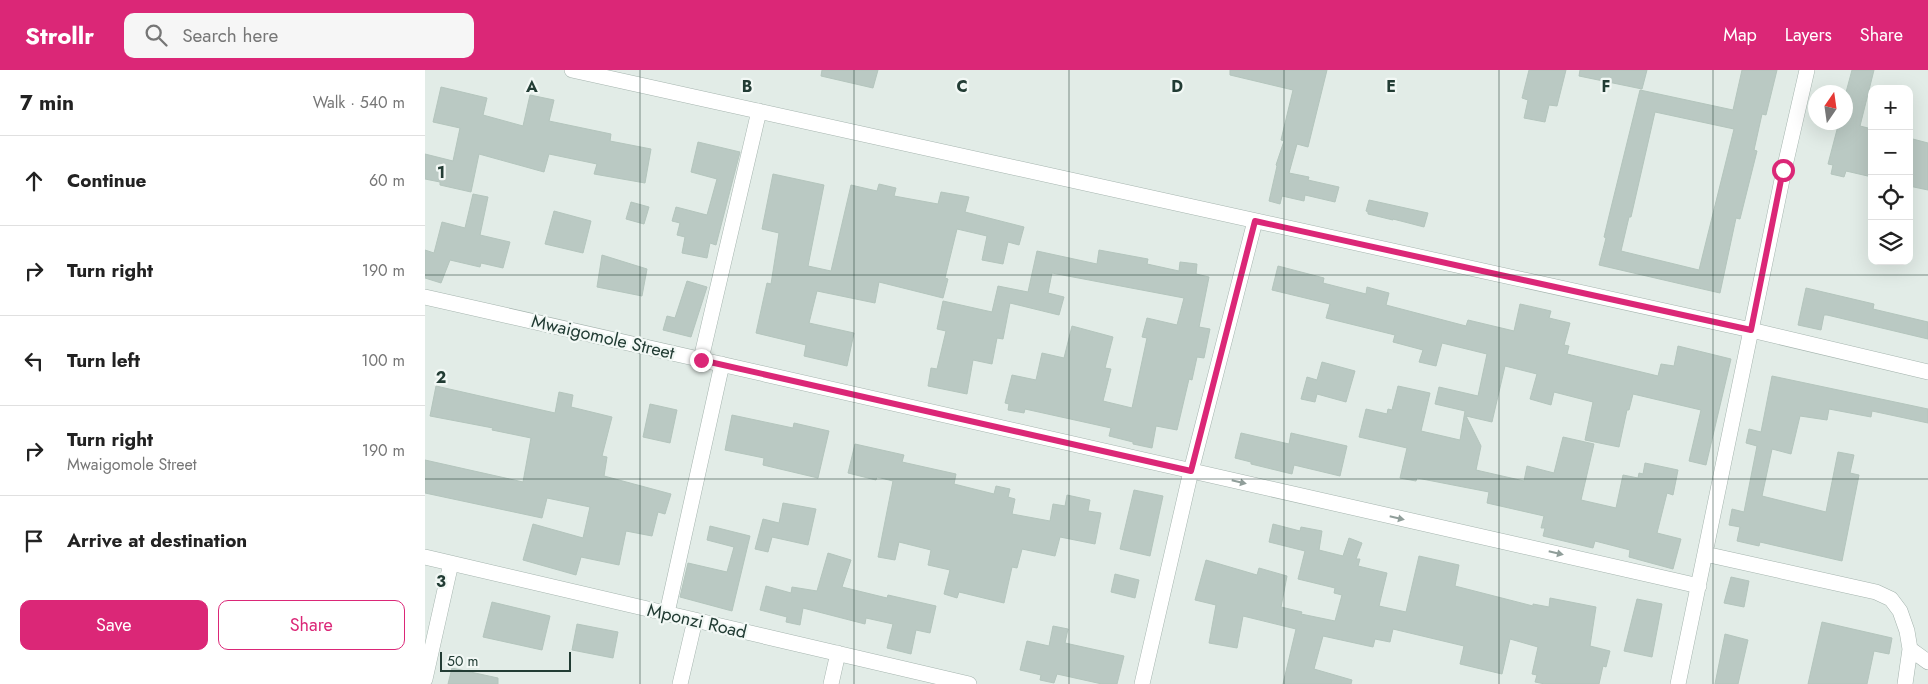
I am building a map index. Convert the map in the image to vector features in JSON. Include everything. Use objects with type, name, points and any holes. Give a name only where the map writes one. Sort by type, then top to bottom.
[{"type":"street","points":[[572,70],[1751,330],[1928,372]]},
{"type":"street","points":[[1678,684],[1783,170],[1807,70]]},
{"type":"street","points":[[701,360],[759,111]]},
{"type":"street","points":[[1142,684],[1191,471],[1255,221]]},
{"type":"street","name":"Mwaigomole Street","points":[[425,296],[1699,586]]},
{"type":"street","points":[[667,614],[722,364]]},
{"type":"street","points":[[1705,554],[1876,592],[1891,599],[1900,612],[1911,649],[1905,684]]},
{"type":"street","name":"Mponzi Road","points":[[425,557],[969,684]]},
{"type":"street","points":[[425,680],[451,563]]},
{"type":"street","points":[[680,684],[695,620]]},
{"type":"street","points":[[1911,649],[1928,662]]},
{"type":"street","points":[[831,684],[838,653]]},
{"type":"building","points":[[822,70],[878,70],[873,88],[821,76]]},
{"type":"building","points":[[1230,70],[1327,70],[1308,147],[1297,144],[1289,173],[1309,177],[1308,180],[1339,187],[1335,202],[1305,195],[1304,201],[1282,196],[1280,204],[1269,201],[1276,165],[1284,141],[1281,140],[1293,90],[1230,75]]},
{"type":"building","points":[[1529,70],[1566,70],[1557,106],[1549,105],[1545,122],[1524,118],[1528,100],[1522,98]]},
{"type":"building","points":[[1580,70],[1647,70],[1642,89],[1579,76]]},
{"type":"building","points":[[1742,70],[1777,70],[1766,115],[1762,114],[1754,150],[1757,151],[1740,219],[1736,218],[1720,293],[1599,265],[1606,238],[1604,237],[1640,90],[1733,110]],"holes":[[[1655,112],[1734,129],[1699,270],[1621,251],[1629,217],[1631,217]]]},
{"type":"building","points":[[1852,70],[1874,70],[1870,85],[1868,85],[1868,94],[1860,126],[1868,128],[1868,176],[1846,171],[1844,177],[1831,174],[1833,165],[1828,164],[1837,130],[1853,130],[1853,85],[1848,85]]},
{"type":"building","points":[[441,87],[487,98],[483,115],[523,126],[530,95],[554,100],[549,121],[611,134],[610,141],[651,149],[645,183],[594,174],[597,164],[549,154],[544,172],[479,154],[471,192],[440,185],[440,182],[425,179],[425,154],[453,161],[460,128],[433,122]]},
{"type":"building","points":[[1913,139],[1928,143],[1928,190],[1913,187]]},
{"type":"building","points":[[698,142],[740,152],[716,245],[710,243],[707,258],[682,253],[685,237],[677,235],[680,223],[672,221],[676,207],[707,215],[717,179],[691,172]]},
{"type":"building","points":[[773,174],[824,185],[808,266],[831,271],[851,185],[877,191],[879,184],[896,188],[894,196],[938,204],[941,192],[969,197],[965,212],[1024,227],[1019,245],[1008,242],[1003,264],[982,260],[987,236],[957,229],[945,278],[948,279],[943,298],[879,282],[875,303],[817,291],[809,323],[854,333],[847,366],[804,356],[806,345],[756,333],[767,283],[771,284],[779,233],[762,229]]},
{"type":"building","points":[[473,194],[488,197],[480,235],[510,242],[503,268],[481,263],[480,267],[450,260],[441,283],[425,278],[425,250],[434,253],[442,222],[465,228]]},
{"type":"building","points":[[1369,200],[1428,213],[1424,227],[1368,214],[1366,211]]},
{"type":"building","points":[[631,202],[649,207],[644,224],[626,219]]},
{"type":"building","points":[[554,211],[591,221],[583,253],[545,244]]},
{"type":"building","points":[[1099,250],[1148,259],[1147,264],[1179,271],[1180,262],[1197,264],[1196,274],[1209,277],[1199,327],[1210,329],[1204,358],[1197,357],[1192,380],[1189,379],[1177,430],[1156,426],[1152,448],[1109,436],[1111,428],[1025,409],[1024,413],[1008,410],[1009,404],[1005,403],[1012,375],[1036,380],[1042,353],[1064,358],[1072,326],[1113,337],[1105,368],[1111,369],[1103,401],[1132,408],[1147,338],[1142,337],[1147,318],[1177,325],[1184,298],[1052,273],[1048,293],[1064,297],[1059,315],[1010,303],[1003,339],[997,338],[992,364],[973,360],[967,394],[928,386],[931,368],[937,369],[946,331],[937,329],[943,301],[992,312],[998,286],[1028,292],[1037,251],[1097,264]]},
{"type":"building","points":[[602,255],[647,269],[642,296],[597,287]]},
{"type":"building","points":[[1278,266],[1324,278],[1323,283],[1366,294],[1367,287],[1389,293],[1386,305],[1466,326],[1468,320],[1514,331],[1520,304],[1551,311],[1549,318],[1570,323],[1564,345],[1569,346],[1567,354],[1658,376],[1661,364],[1674,366],[1678,346],[1731,359],[1706,465],[1689,461],[1701,410],[1633,394],[1629,410],[1627,410],[1619,447],[1585,440],[1593,402],[1554,392],[1551,405],[1530,399],[1537,374],[1505,366],[1492,422],[1466,416],[1481,446],[1476,470],[1524,481],[1527,466],[1554,473],[1563,437],[1594,444],[1581,500],[1616,508],[1623,475],[1638,478],[1639,473],[1643,474],[1645,463],[1678,470],[1673,495],[1667,493],[1657,533],[1681,539],[1673,569],[1629,557],[1630,550],[1595,541],[1593,548],[1543,536],[1545,528],[1541,528],[1544,516],[1487,503],[1489,492],[1417,478],[1416,481],[1400,478],[1407,448],[1359,437],[1366,409],[1387,414],[1388,409],[1392,410],[1398,386],[1430,393],[1421,431],[1460,440],[1465,411],[1435,404],[1439,387],[1478,396],[1487,354],[1442,343],[1436,366],[1419,362],[1423,350],[1393,342],[1395,335],[1326,318],[1330,304],[1272,290]]},
{"type":"building","points":[[687,281],[707,287],[691,337],[663,330],[667,316],[675,318]]},
{"type":"building","points":[[1806,288],[1874,304],[1873,309],[1928,322],[1928,339],[1827,315],[1824,315],[1821,330],[1798,325]]},
{"type":"building","points":[[1322,362],[1355,371],[1346,402],[1317,394],[1315,402],[1301,399],[1307,377],[1317,380]]},
{"type":"building","points":[[1772,376],[1928,409],[1928,423],[1872,411],[1871,417],[1829,409],[1827,420],[1800,416],[1791,454],[1772,449],[1762,496],[1826,512],[1838,452],[1854,455],[1850,473],[1859,475],[1842,561],[1760,542],[1759,546],[1737,541],[1740,527],[1729,525],[1732,509],[1744,512],[1757,446],[1746,443],[1749,429],[1761,432]]},
{"type":"building","points":[[436,386],[555,413],[559,392],[573,395],[571,407],[612,417],[602,456],[607,457],[604,476],[671,494],[665,514],[658,512],[652,536],[626,531],[619,565],[581,557],[576,575],[523,560],[533,524],[583,538],[590,507],[547,498],[542,518],[425,493],[425,460],[523,482],[531,438],[492,430],[493,428],[430,416]]},
{"type":"building","points":[[650,404],[677,410],[670,443],[643,437]]},
{"type":"building","points":[[732,415],[793,428],[794,423],[829,431],[818,478],[763,465],[764,458],[725,450]]},
{"type":"building","points":[[1241,433],[1289,444],[1291,433],[1347,446],[1340,476],[1294,465],[1292,474],[1235,458]]},
{"type":"building","points":[[855,444],[904,455],[902,462],[956,474],[954,484],[994,494],[996,486],[1010,489],[1008,497],[1015,499],[1012,514],[1050,521],[1053,504],[1065,506],[1067,495],[1090,500],[1088,511],[1101,513],[1095,544],[1060,537],[1055,556],[1022,549],[1017,568],[1012,567],[1004,603],[959,592],[957,598],[944,594],[950,570],[928,565],[931,550],[899,542],[895,560],[878,557],[893,481],[877,477],[876,480],[848,473]]},
{"type":"building","points":[[1134,490],[1163,496],[1150,556],[1120,549]]},
{"type":"building","points":[[783,503],[816,509],[808,545],[772,537],[768,552],[755,549],[763,519],[779,523]]},
{"type":"building","points":[[1273,524],[1300,531],[1301,527],[1322,531],[1319,550],[1343,556],[1349,538],[1362,543],[1356,559],[1360,559],[1358,566],[1387,573],[1379,606],[1406,612],[1419,556],[1459,565],[1455,586],[1533,606],[1533,604],[1549,607],[1550,598],[1596,607],[1590,646],[1610,651],[1606,667],[1603,666],[1599,684],[1545,684],[1535,682],[1537,675],[1532,674],[1538,647],[1510,639],[1502,674],[1460,664],[1464,646],[1393,629],[1390,642],[1375,639],[1373,647],[1323,636],[1314,669],[1352,680],[1351,684],[1283,684],[1296,629],[1243,616],[1237,648],[1209,643],[1216,605],[1195,600],[1206,560],[1257,575],[1259,568],[1287,576],[1281,607],[1302,612],[1301,614],[1335,621],[1342,595],[1334,593],[1335,588],[1298,579],[1305,551],[1269,542]]},
{"type":"building","points":[[710,526],[750,536],[732,611],[680,597],[688,563],[727,572],[734,547],[707,540]]},
{"type":"building","points":[[828,553],[851,560],[842,587],[887,598],[888,595],[936,606],[930,633],[916,630],[911,654],[887,648],[893,624],[866,618],[865,624],[803,608],[800,625],[786,622],[787,617],[760,610],[766,586],[791,593],[792,587],[817,591]]},
{"type":"building","points":[[1115,574],[1139,580],[1135,598],[1111,592]]},
{"type":"building","points":[[1731,577],[1749,581],[1744,607],[1724,603]]},
{"type":"building","points":[[1637,599],[1662,604],[1652,657],[1624,651]]},
{"type":"building","points":[[492,602],[550,616],[542,650],[483,637]]},
{"type":"building","points":[[1822,622],[1892,638],[1889,654],[1874,651],[1867,684],[1808,684]]},
{"type":"building","points":[[577,624],[618,632],[613,658],[572,650]]},
{"type":"building","points":[[1053,626],[1068,629],[1065,643],[1124,656],[1117,684],[1102,684],[1057,674],[1054,683],[1040,680],[1041,675],[1020,670],[1027,641],[1049,646]]},
{"type":"building","points":[[1725,634],[1748,640],[1738,684],[1715,684]]},
{"type":"building","points":[[452,668],[498,678],[498,684],[448,684]]},
{"type":"route","points":[[701,360],[1191,471],[1255,221],[1751,330],[1783,170]]}]
